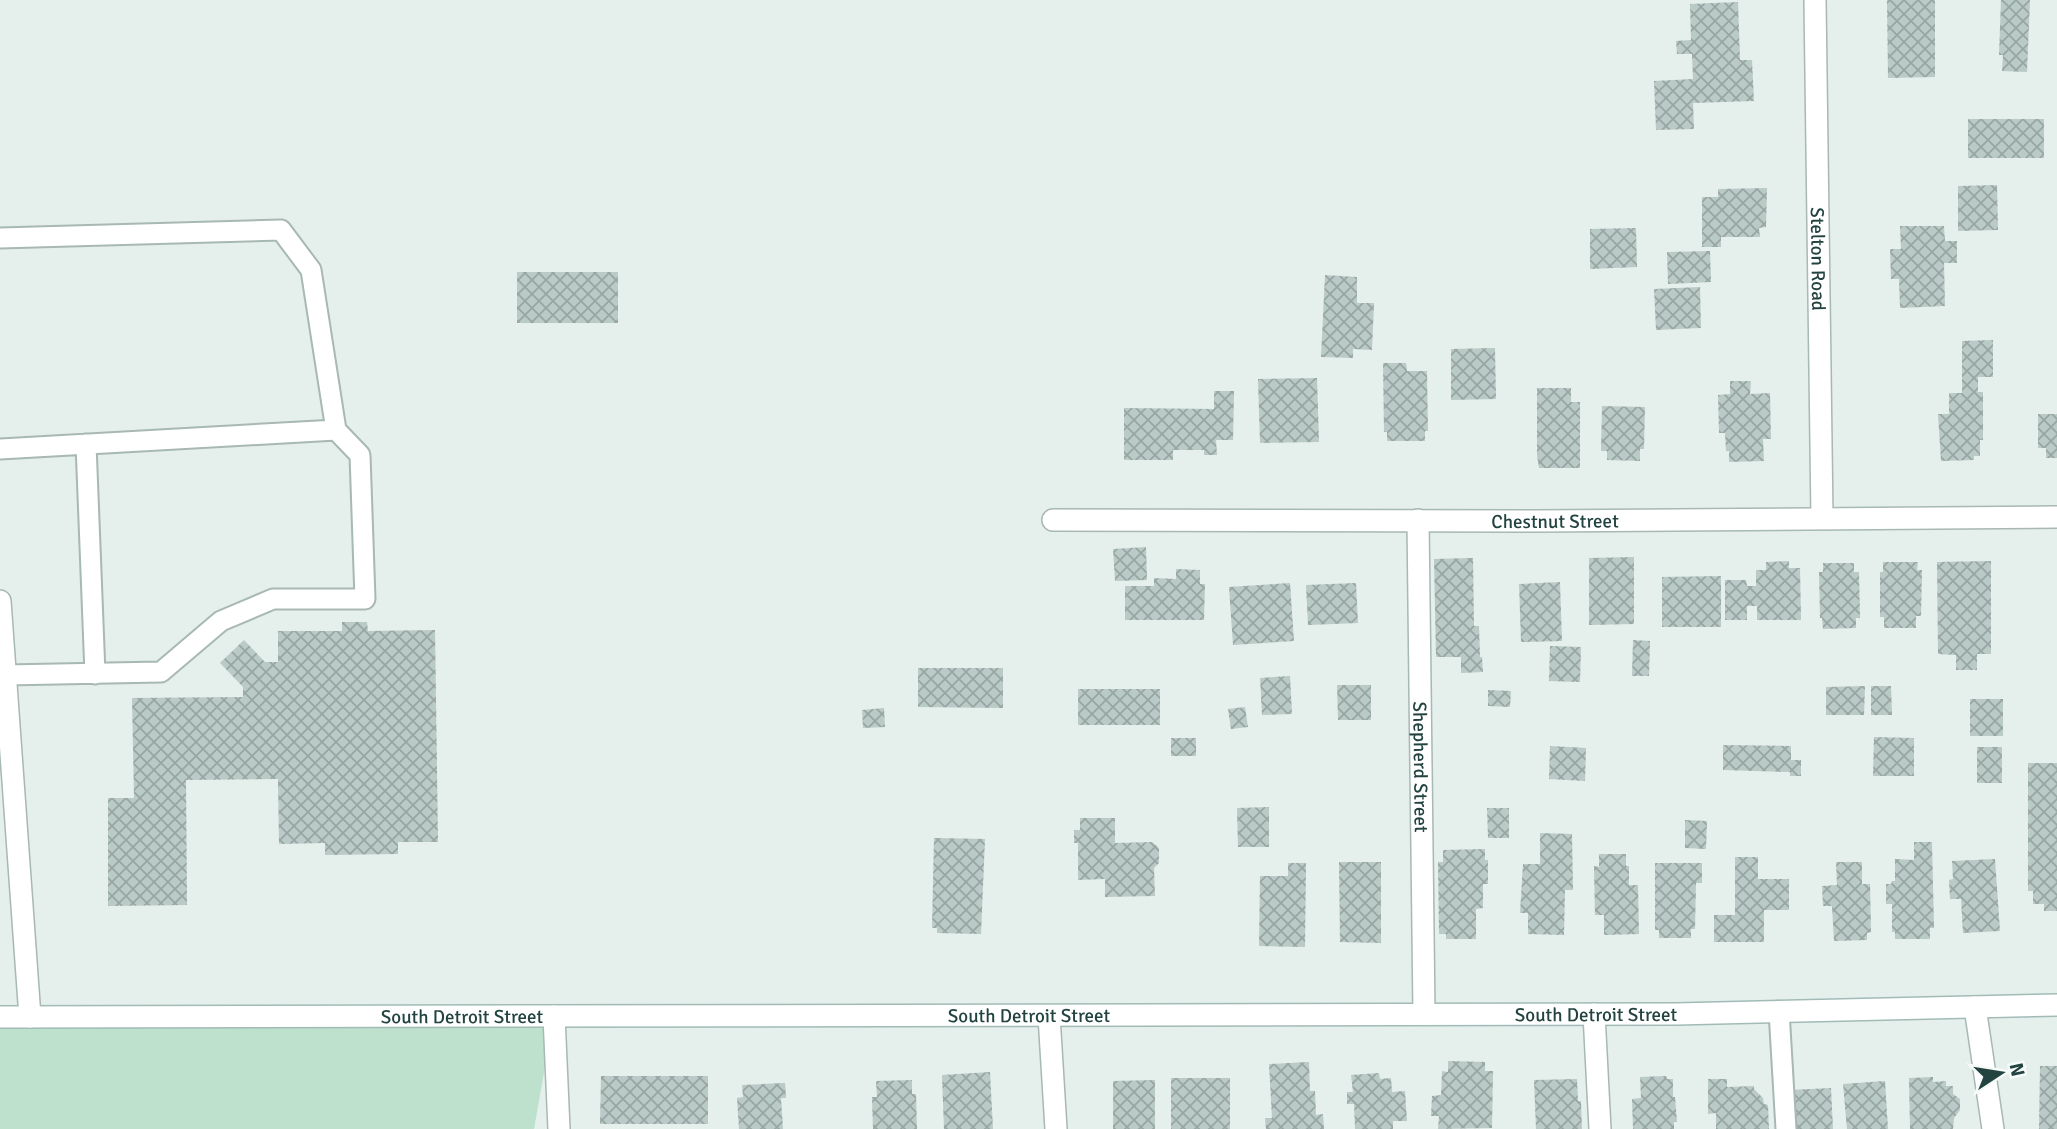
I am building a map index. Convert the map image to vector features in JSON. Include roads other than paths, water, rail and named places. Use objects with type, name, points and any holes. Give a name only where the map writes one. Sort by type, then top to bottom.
[{"type":"street","name":"Stelton Road","points":[[1815,0],[1822,518]]},
{"type":"street","name":"Chestnut Street","points":[[1052,520],[1536,522],[2057,517]]},
{"type":"street","name":"Shepherd Street","points":[[1418,520],[1424,1014]]},
{"type":"street","points":[[0,601],[30,1017]]},
{"type":"street","name":"South Detroit Street","points":[[0,1017],[1594,1014],[2057,1005]]},
{"type":"street","points":[[1975,1007],[1993,1129]]},
{"type":"street","points":[[1594,1014],[1600,1129]]},
{"type":"street","points":[[554,1016],[559,1129]]},
{"type":"street","points":[[1049,1016],[1056,1129]]},
{"type":"lane","points":[[0,238],[281,230],[311,270],[336,429],[360,455],[365,599],[273,598],[221,621],[161,673],[5,676]]},
{"type":"lane","points":[[0,449],[336,429]]},
{"type":"lane","points":[[86,444],[95,674]]},
{"type":"lane","points":[[1779,1011],[1786,1129]]}]
